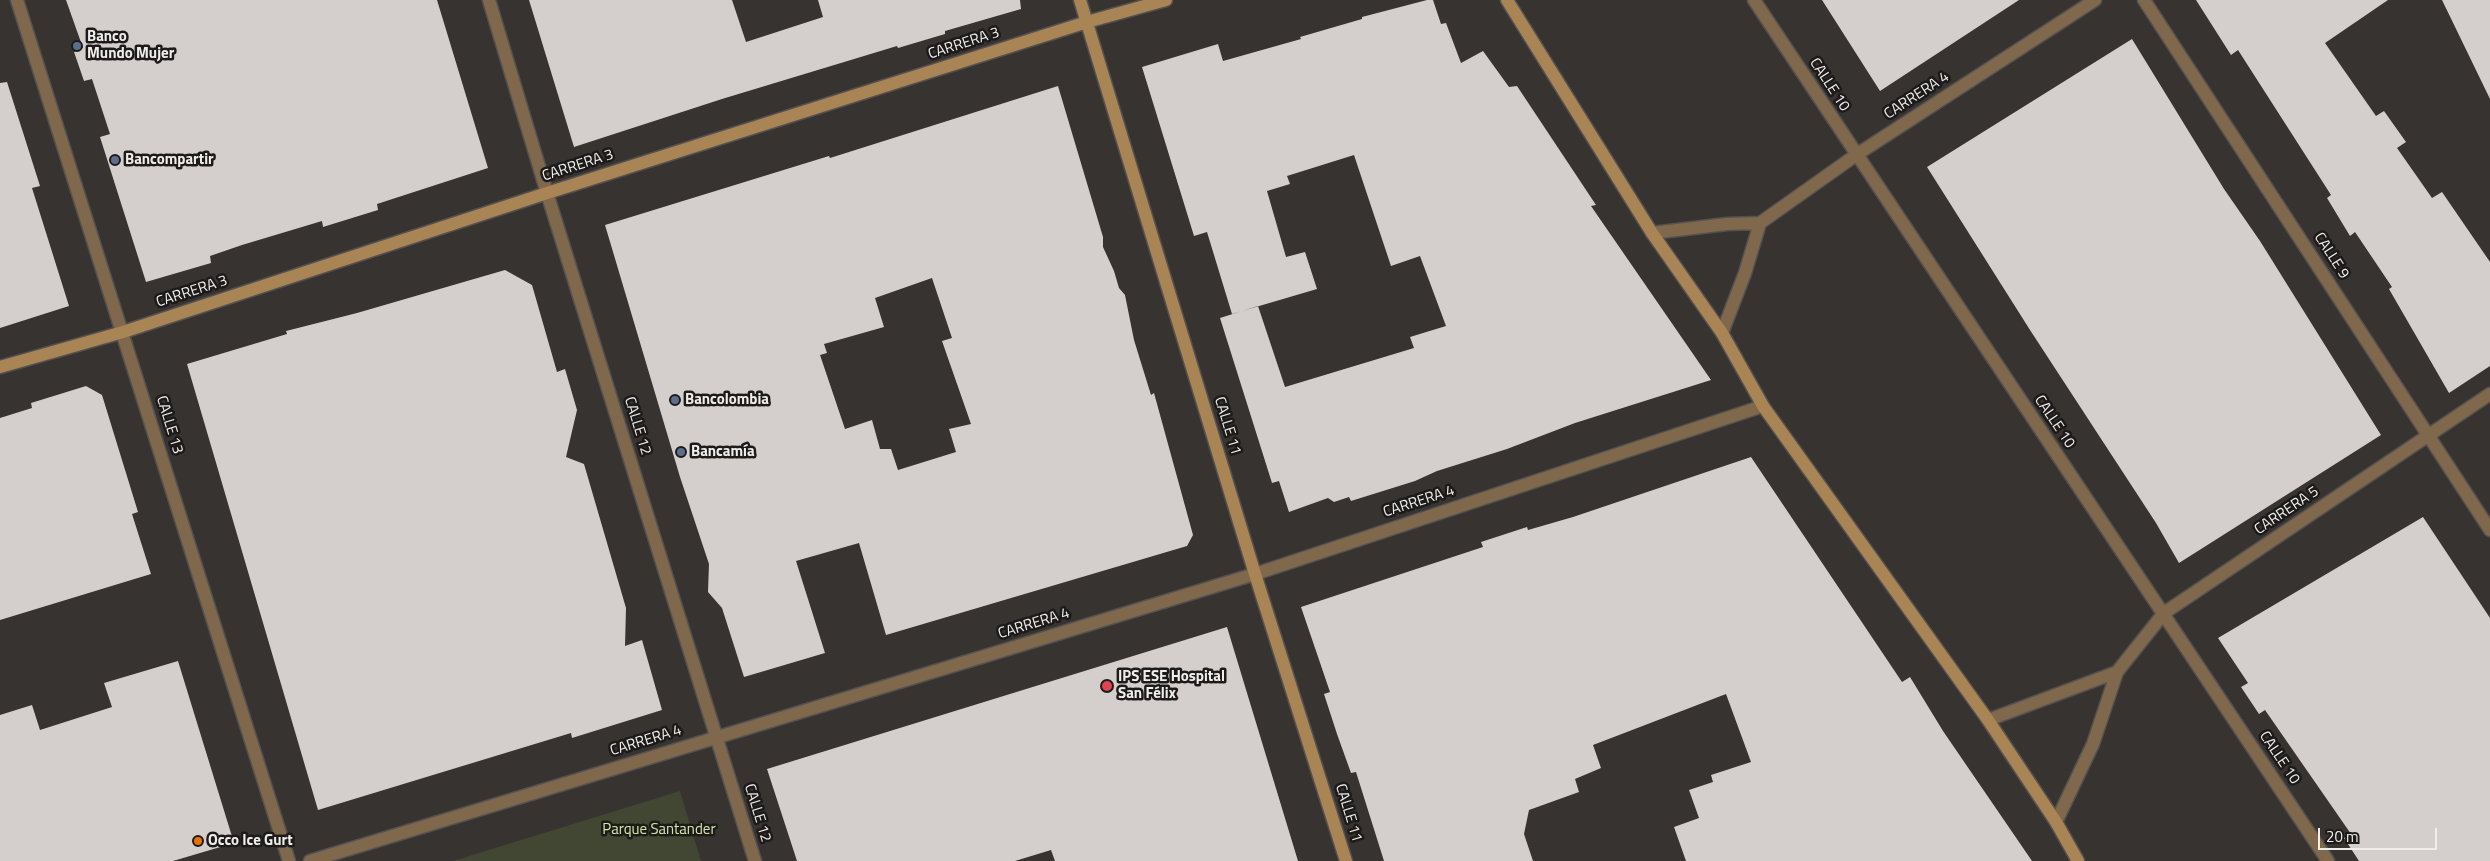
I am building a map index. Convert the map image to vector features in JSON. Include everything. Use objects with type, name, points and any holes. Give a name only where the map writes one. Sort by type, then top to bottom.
[{"type":"main road","name":"CALLE 11","points":[[1080,0],[1255,574],[1346,861]]},
{"type":"main road","name":"CARRERA 3","points":[[0,367],[123,332],[547,193],[1087,22],[1166,0]]},
{"type":"main road","points":[[1507,0],[1652,233],[1722,332],[1762,406],[1988,720],[2056,822],[2078,861]]},
{"type":"street","name":"CALLE 13","points":[[17,0],[289,861]]},
{"type":"street","name":"CALLE 12","points":[[489,0],[547,193],[755,861]]},
{"type":"street","name":"CALLE 10","points":[[1754,0],[2328,861]]},
{"type":"street","name":"CARRERA 4","points":[[1760,223],[1856,155],[2095,0]]},
{"type":"street","name":"CALLE 9","points":[[2144,0],[2490,530]]},
{"type":"street","points":[[1652,233],[1727,224],[1760,223],[1745,273],[1722,332]]},
{"type":"street","name":"CARRERA 5","points":[[2056,822],[2093,744],[2117,672],[2164,613],[2490,394]]},
{"type":"street","name":"CARRERA 4","points":[[310,861],[1255,574],[1762,406]]},
{"type":"street","points":[[1988,720],[2117,672]]},
{"type":"green space","name":"Parque Santander","points":[[680,791],[701,861],[453,861]]},
{"type":"building","points":[[66,0],[437,0],[488,168],[377,204],[378,210],[323,227],[322,221],[242,245],[210,256],[211,263],[146,282],[100,137],[110,134],[92,79],[84,81],[74,52],[83,48]]},
{"type":"building","points":[[529,0],[732,0],[746,42],[823,17],[818,0],[1020,0],[1021,9],[945,31],[945,34],[898,48],[897,46],[722,99],[574,147]]},
{"type":"building","points":[[1433,0],[1441,24],[1446,23],[1461,63],[1483,51],[1509,87],[1517,86],[1596,205],[1591,206],[1711,380],[1575,423],[1507,449],[1437,471],[1415,481],[1351,501],[1349,497],[1334,502],[1328,498],[1289,512],[1279,481],[1272,483],[1220,318],[1242,311],[1232,314],[1207,232],[1194,236],[1142,67],[1218,44],[1223,61],[1301,39],[1300,37],[1362,19],[1362,17]],"holes":[[[1354,155],[1391,266],[1420,256],[1446,326],[1410,337],[1414,348],[1285,387],[1258,306],[1317,289],[1305,252],[1286,257],[1267,191],[1290,184],[1287,176]]]},
{"type":"building","points":[[1822,0],[2019,0],[1880,91]]},
{"type":"building","points":[[2196,0],[2388,0],[2325,43],[2376,116],[2384,111],[2406,142],[2397,148],[2432,198],[2442,192],[2490,262],[2490,366],[2449,393],[2389,289],[2392,287],[2355,232],[2350,236],[2327,198],[2331,195],[2238,50],[2231,55]]},
{"type":"building","points":[[2442,0],[2490,0],[2490,99]]},
{"type":"building","points":[[2132,39],[2224,189],[2260,241],[2381,435],[2179,563],[2156,523],[2030,330],[1927,167]]},
{"type":"building","points":[[7,82],[40,186],[32,188],[69,306],[0,328],[0,83]]},
{"type":"building","points":[[1058,86],[1103,237],[1103,247],[1114,271],[1119,288],[1125,295],[1134,340],[1151,395],[1154,393],[1193,535],[1187,546],[886,635],[859,543],[796,561],[825,653],[744,677],[722,608],[708,592],[709,564],[680,477],[605,225],[829,156],[830,158]],"holes":[[[932,278],[952,338],[942,341],[971,424],[949,429],[956,452],[898,470],[891,449],[880,449],[872,420],[845,429],[820,355],[827,353],[824,344],[884,327],[875,298]]]},
{"type":"building","points":[[505,270],[532,285],[557,372],[565,369],[577,410],[566,457],[584,464],[626,608],[625,646],[642,640],[662,710],[572,738],[571,733],[318,810],[187,364],[287,334],[286,331],[357,313]]},
{"type":"building","points":[[86,386],[102,395],[138,512],[132,514],[151,574],[0,620],[0,418],[32,408],[31,403]]},
{"type":"building","points":[[1751,457],[1902,682],[1910,677],[1943,731],[2032,861],[1686,861],[1674,827],[1699,818],[1689,790],[1713,782],[1711,775],[1751,762],[1726,694],[1593,745],[1601,768],[1575,779],[1579,792],[1529,810],[1524,834],[1533,861],[1384,861],[1356,772],[1351,773],[1337,734],[1324,694],[1330,692],[1301,607],[1483,547],[1481,542],[1527,527],[1528,530],[1573,517]]},
{"type":"building","points":[[2423,517],[2490,618],[2490,861],[2359,861],[2344,838],[2351,834],[2265,710],[2259,714],[2241,687],[2248,683],[2218,638]]},
{"type":"building","name":"IPS ESE Hospital San Félix","points":[[1227,627],[1298,861],[1055,861],[1051,850],[1015,861],[797,861],[767,769]]},
{"type":"building","points":[[178,661],[234,843],[173,861],[0,861],[0,715],[32,705],[40,730],[112,707],[104,683]]},
{"type":"place","name":"Banco Mundo Mujer","points":[[77,46]]},
{"type":"place","name":"Bancompartir","points":[[115,160]]},
{"type":"place","name":"Bancolombia","points":[[675,400]]},
{"type":"place","name":"Bancamía","points":[[681,452]]},
{"type":"place","name":"IPS ESE Hospital San Félix","points":[[1107,686]]},
{"type":"place","name":"Occo Ice Gurt","points":[[198,841]]}]
